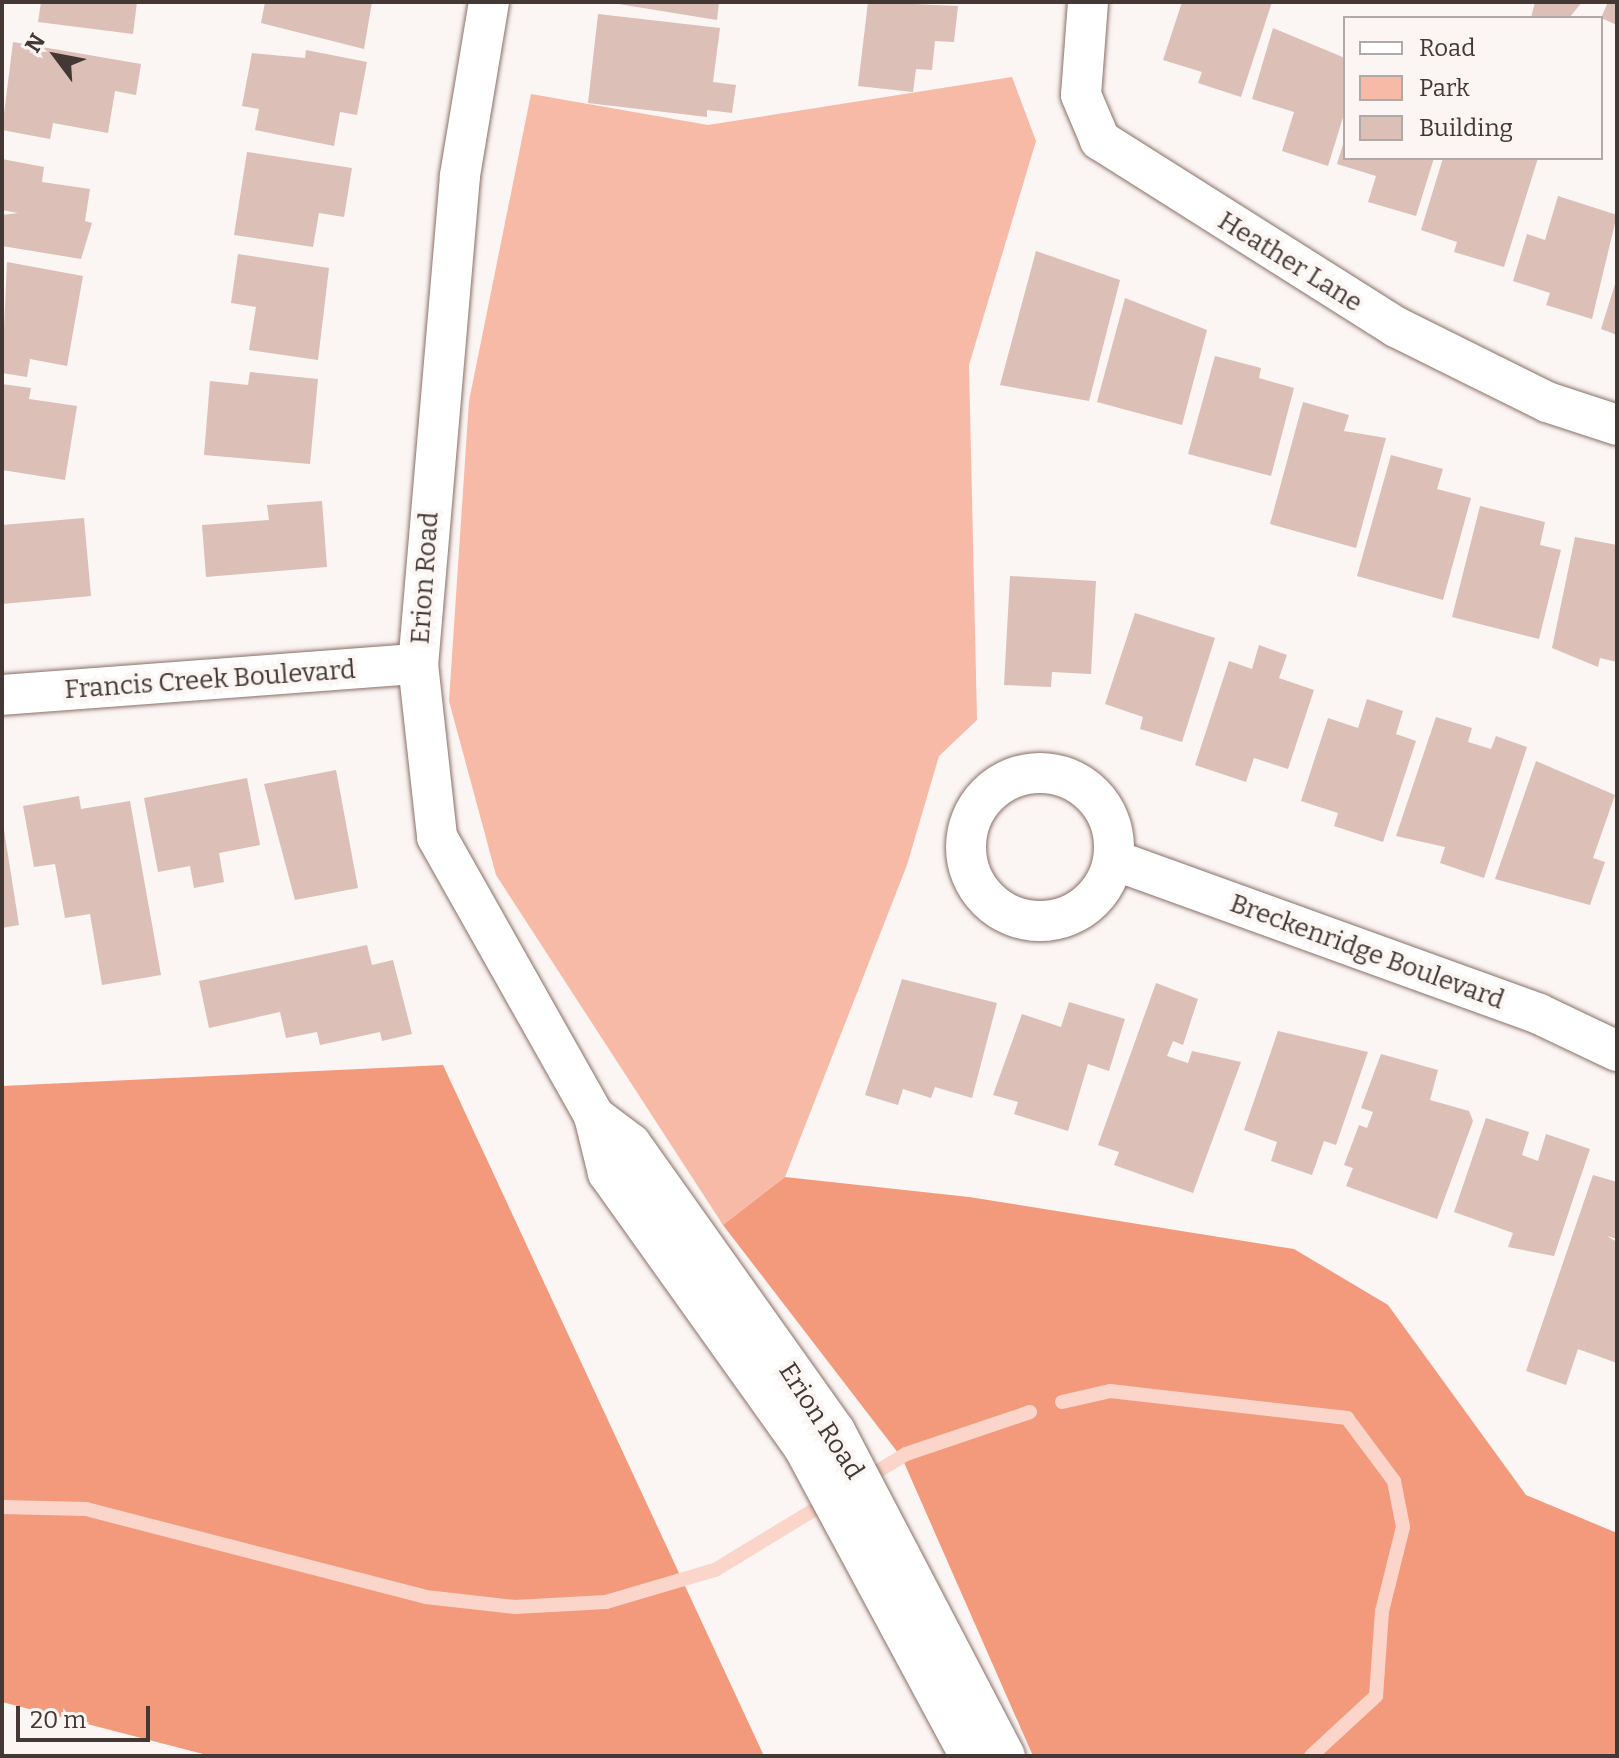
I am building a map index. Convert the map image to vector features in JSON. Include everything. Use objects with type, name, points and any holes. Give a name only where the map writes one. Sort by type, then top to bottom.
[{"type":"street","name":"Erion Road","points":[[489,2],[460,176],[418,664],[437,837],[506,971],[594,1116],[608,1173],[820,1440],[882,1552],[1005,1756]]},
{"type":"street","name":"Heather Lane","points":[[1088,2],[1081,95],[1100,140],[1396,327],[1547,402],[1617,425]]},
{"type":"street","name":"Francis Creek Boulevard","points":[[2,695],[418,664]]},
{"type":"street","name":"Breckenridge Boulevard","points":[[1114,860],[1615,1043]]},
{"type":"street","name":"Erion Road","points":[[882,1552],[970,1756]]},
{"type":"green space","points":[[1012,77],[1036,141],[969,365],[977,720],[939,756],[907,865],[785,1177],[723,1225],[496,875],[449,701],[469,401],[531,94],[708,125]]},
{"type":"shaded area","points":[[443,1065],[764,1756],[211,1756],[2,1702],[2,1086]]},
{"type":"shaded area","points":[[785,1177],[969,1197],[1294,1249],[1388,1305],[1526,1495],[1617,1533],[1617,1756],[1033,1756],[902,1458],[723,1225]]},
{"type":"building","points":[[41,2],[137,2],[133,34],[38,22]]},
{"type":"building","points":[[265,2],[372,2],[364,49],[261,23]]},
{"type":"building","points":[[606,2],[719,2],[717,20]]},
{"type":"building","points":[[868,2],[958,6],[954,42],[935,41],[932,70],[916,69],[913,92],[858,86]]},
{"type":"building","points":[[1182,2],[1272,2],[1241,97],[1198,83],[1202,72],[1163,60]]},
{"type":"building","points":[[1535,2],[1582,2],[1571,16],[1532,16]]},
{"type":"building","points":[[1608,2],[1617,2],[1617,25],[1602,16]]},
{"type":"building","points":[[598,14],[720,28],[713,82],[736,85],[732,113],[707,110],[707,117],[588,103]]},
{"type":"building","points":[[1273,28],[1343,57],[1343,117],[1328,166],[1282,151],[1294,112],[1252,99]]},
{"type":"building","points":[[13,42],[141,64],[136,95],[115,91],[108,133],[53,123],[50,139],[2,130]]},
{"type":"building","points":[[306,50],[367,62],[357,115],[340,112],[334,146],[255,130],[259,109],[242,106],[252,53],[305,58]]},
{"type":"building","points":[[1343,144],[1343,160],[1433,160],[1416,216],[1368,202],[1376,176],[1337,164]]},
{"type":"building","points":[[247,152],[352,168],[344,217],[319,213],[313,247],[234,235]]},
{"type":"building","points":[[2,159],[44,167],[42,182],[90,189],[85,221],[92,223],[81,259],[2,246],[2,215],[18,213],[2,210]]},
{"type":"building","points":[[1442,160],[1537,160],[1504,267],[1454,252],[1457,242],[1421,230]]},
{"type":"building","points":[[1558,196],[1617,215],[1592,319],[1546,305],[1550,293],[1513,281],[1527,234],[1545,240]]},
{"type":"building","points":[[1036,251],[1120,280],[1089,401],[1000,385]]},
{"type":"building","points":[[238,254],[329,268],[318,360],[249,350],[256,307],[231,303]]},
{"type":"building","points":[[7,262],[83,276],[67,366],[30,359],[27,377],[2,373]]},
{"type":"building","points":[[1617,281],[1617,335],[1601,329]]},
{"type":"building","points":[[1125,298],[1207,330],[1182,425],[1097,402]]},
{"type":"building","points":[[1215,356],[1261,368],[1259,378],[1294,388],[1271,476],[1188,454]]},
{"type":"building","points":[[250,372],[318,379],[310,464],[204,455],[210,381],[248,385]]},
{"type":"building","points":[[2,384],[31,388],[29,399],[77,406],[65,480],[2,470]]},
{"type":"building","points":[[1303,402],[1349,415],[1344,431],[1386,438],[1356,548],[1270,524]]},
{"type":"building","points":[[1391,455],[1443,469],[1437,489],[1471,498],[1443,600],[1357,576]]},
{"type":"building","points":[[322,501],[327,567],[206,577],[202,525],[269,520],[267,505]]},
{"type":"building","points":[[1480,506],[1545,522],[1540,545],[1561,550],[1539,639],[1452,617]]},
{"type":"building","points":[[84,518],[91,596],[2,604],[2,525]]},
{"type":"building","points":[[1575,537],[1617,545],[1617,662],[1600,658],[1598,667],[1552,648]]},
{"type":"building","points":[[1010,576],[1096,581],[1091,674],[1052,672],[1051,687],[1004,685]]},
{"type":"building","points":[[1135,613],[1215,638],[1182,742],[1140,729],[1143,717],[1105,704]]},
{"type":"building","points":[[1259,645],[1287,655],[1279,678],[1314,690],[1288,769],[1254,758],[1246,782],[1195,765],[1229,661],[1252,669]]},
{"type":"building","points":[[1367,699],[1403,711],[1396,734],[1416,741],[1383,842],[1334,826],[1338,813],[1301,801],[1328,718],[1358,728]]},
{"type":"building","points":[[1436,717],[1472,728],[1468,742],[1491,749],[1496,736],[1527,747],[1484,878],[1440,863],[1445,847],[1396,836]]},
{"type":"building","points":[[1536,761],[1615,795],[1593,858],[1605,862],[1590,905],[1495,879]]},
{"type":"building","points":[[336,770],[358,888],[295,900],[264,784]]},
{"type":"building","points":[[247,778],[260,845],[219,853],[224,882],[194,888],[190,866],[158,872],[144,798]]},
{"type":"building","points":[[79,796],[81,809],[130,801],[161,975],[102,985],[90,914],[65,918],[55,864],[34,867],[23,806]]},
{"type":"building","points":[[2,831],[19,925],[2,928]]},
{"type":"building","points":[[367,945],[372,965],[393,960],[412,1034],[382,1041],[380,1032],[320,1045],[317,1032],[286,1038],[280,1012],[209,1028],[199,981]]},
{"type":"building","points":[[902,979],[997,1003],[972,1098],[935,1087],[931,1098],[903,1089],[898,1105],[865,1095]]},
{"type":"building","points":[[1156,983],[1198,999],[1183,1045],[1173,1041],[1167,1056],[1188,1063],[1192,1051],[1241,1062],[1193,1193],[1114,1165],[1119,1152],[1098,1145]]},
{"type":"building","points":[[1069,1002],[1125,1019],[1109,1071],[1088,1064],[1068,1131],[1014,1114],[1018,1102],[993,1095],[1022,1014],[1061,1027]]},
{"type":"building","points":[[1278,1031],[1368,1052],[1336,1145],[1324,1141],[1312,1175],[1271,1161],[1277,1142],[1244,1130]]},
{"type":"building","points":[[1381,1054],[1438,1070],[1430,1100],[1469,1111],[1473,1121],[1437,1219],[1346,1186],[1353,1168],[1344,1165],[1359,1125],[1367,1128],[1373,1112],[1361,1108]]},
{"type":"building","points":[[1486,1118],[1529,1132],[1522,1155],[1538,1161],[1546,1134],[1590,1149],[1554,1256],[1508,1247],[1513,1233],[1454,1212]]},
{"type":"building","points":[[1593,1175],[1617,1182],[1617,1239],[1607,1236],[1617,1242],[1617,1363],[1578,1349],[1566,1385],[1526,1371]]},
{"type":"waterway","points":[[1062,1402],[1110,1391],[1347,1418],[1394,1481],[1403,1527],[1382,1611],[1376,1696],[1311,1756]]},
{"type":"waterway","points":[[865,1479],[906,1454],[1030,1412]]},
{"type":"waterway","points":[[2,1507],[86,1509],[426,1597],[515,1607],[606,1602],[715,1570],[830,1500]]}]
